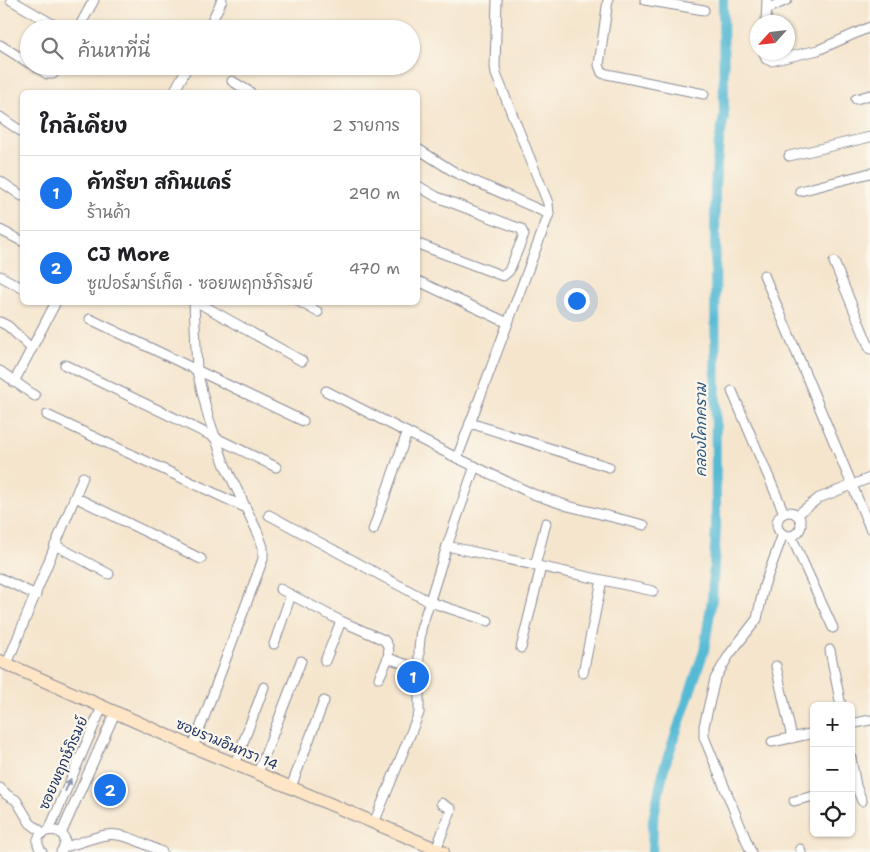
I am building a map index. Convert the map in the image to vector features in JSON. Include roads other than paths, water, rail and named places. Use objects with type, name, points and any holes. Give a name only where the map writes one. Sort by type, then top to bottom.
[{"type":"street","points":[[11,0],[45,20]]},
{"type":"street","points":[[83,20],[94,0]]},
{"type":"street","points":[[212,20],[222,0]]},
{"type":"street","points":[[457,458],[549,214],[548,203],[496,74],[497,0]]},
{"type":"street","points":[[608,0],[599,65],[602,73],[704,94]]},
{"type":"street","points":[[645,0],[679,3],[704,10]]},
{"type":"street","points":[[767,4],[788,0]]},
{"type":"street","points":[[795,55],[818,50],[870,27]]},
{"type":"street","points":[[0,45],[20,57]]},
{"type":"street","points":[[175,90],[183,75]]},
{"type":"street","points":[[232,81],[247,90]]},
{"type":"street","points":[[856,99],[870,95]]},
{"type":"street","points":[[0,117],[20,131]]},
{"type":"street","points":[[790,156],[870,137]]},
{"type":"street","points":[[420,150],[456,173],[549,214]]},
{"type":"street","points":[[800,191],[870,173]]},
{"type":"street","points":[[0,182],[20,195]]},
{"type":"street","points":[[420,187],[437,197],[521,230],[524,235],[509,271],[503,276],[420,245]]},
{"type":"street","points":[[0,230],[20,241]]},
{"type":"street","points":[[834,262],[870,348]]},
{"type":"street","points":[[764,275],[870,528]]},
{"type":"street","points":[[0,276],[20,287]]},
{"type":"street","points":[[420,282],[508,323]]},
{"type":"street","points":[[14,382],[54,305]]},
{"type":"street","points":[[305,305],[318,312]]},
{"type":"street","points":[[193,747],[263,559],[263,547],[258,533],[244,507],[214,436],[198,371],[195,307],[302,361]]},
{"type":"street","points":[[90,319],[303,421]]},
{"type":"street","points":[[0,322],[8,326],[32,349]]},
{"type":"street","points":[[65,364],[276,467]]},
{"type":"street","points":[[0,371],[35,396]]},
{"type":"street","points":[[326,390],[407,433],[533,494],[568,506],[644,525]]},
{"type":"street","points":[[732,391],[784,513]]},
{"type":"street","points":[[47,415],[244,507]]},
{"type":"street","points":[[470,423],[609,467]]},
{"type":"street","points":[[373,530],[407,433]]},
{"type":"street","points":[[374,823],[418,713],[418,669],[421,629],[475,466]]},
{"type":"street","points":[[4,663],[36,595],[83,477]]},
{"type":"street","points":[[797,515],[819,498],[870,478]]},
{"type":"street","points":[[75,497],[201,559]]},
{"type":"street","points":[[787,535],[798,532],[800,525],[797,515],[791,512],[784,513],[779,517],[777,522],[779,530],[787,535],[833,628]]},
{"type":"street","points":[[269,515],[430,602],[488,621]]},
{"type":"street","points":[[520,648],[546,523]]},
{"type":"street","points":[[751,852],[704,737],[704,726],[714,679],[756,619],[764,586],[787,535]]},
{"type":"street","points":[[55,545],[108,574]]},
{"type":"street","points":[[447,546],[653,591]]},
{"type":"street","points":[[0,578],[36,595]]},
{"type":"street","points":[[583,673],[602,580]]},
{"type":"street","points":[[280,589],[341,621],[384,640],[389,645],[390,651],[379,678]]},
{"type":"street","points":[[274,644],[291,595]]},
{"type":"street","points":[[325,662],[341,621]]},
{"type":"street","points":[[830,650],[840,702]]},
{"type":"street","points":[[388,658],[418,669]]},
{"type":"street","points":[[258,773],[301,661]]},
{"type":"street","name":"ซอยรามอินทรา 14","points":[[4,663],[193,747],[439,851]]},
{"type":"street","points":[[776,666],[792,738]]},
{"type":"street","points":[[235,764],[264,687]]},
{"type":"street","points":[[291,787],[324,701]]},
{"type":"street","name":"ซอยพฤกษ์ภิรมย์","points":[[40,851],[39,838],[46,831],[102,707]]},
{"type":"street","name":"ซอยพฤกษ์ภิรมย์","points":[[46,831],[56,830],[62,834],[115,713]]},
{"type":"street","points":[[855,723],[870,720]]},
{"type":"street","points":[[772,742],[810,734]]},
{"type":"street","points":[[0,788],[16,800],[30,823],[46,831]]},
{"type":"street","points":[[855,788],[862,802]]},
{"type":"street","points":[[794,801],[810,797]]},
{"type":"street","points":[[439,851],[450,813],[450,809],[441,803]]},
{"type":"street","points":[[62,834],[65,840],[63,849],[104,835],[113,834],[124,836],[162,852]]},
{"type":"waterway","name":"คลองโคกคราม","points":[[652,852],[653,820],[664,768],[704,651],[712,600],[716,528],[715,186],[719,142],[724,117],[723,0]]},
{"type":"place","name":"คัทรียา สกินแคร์","points":[[413,677]]},
{"type":"place","name":"CJ More","points":[[110,790]]}]
